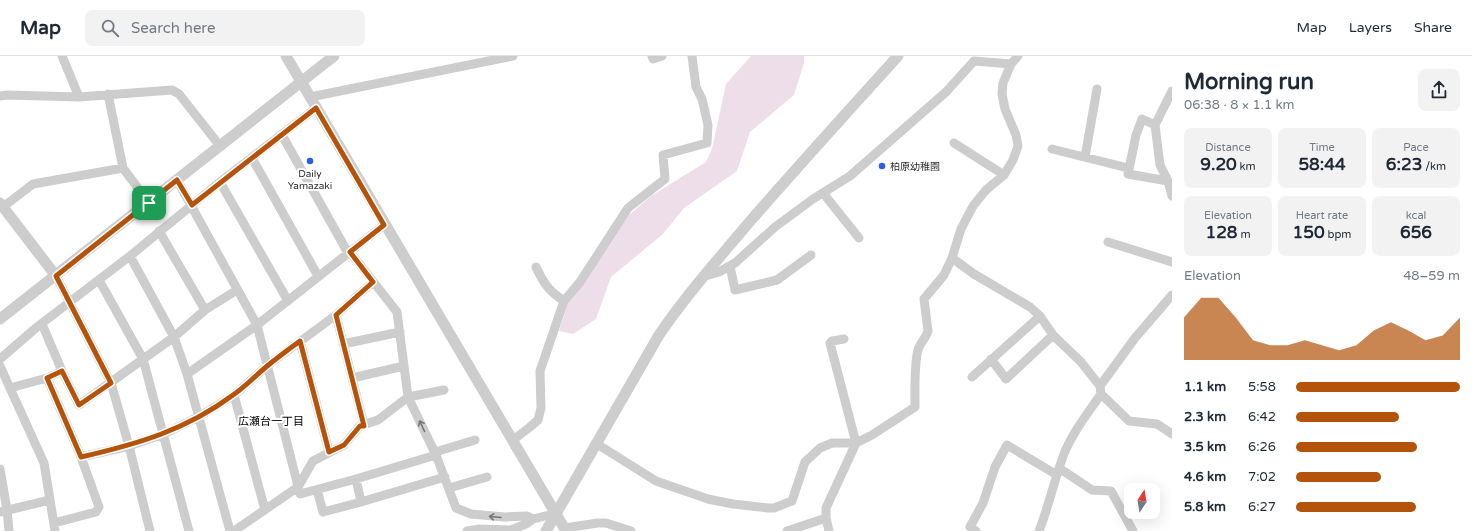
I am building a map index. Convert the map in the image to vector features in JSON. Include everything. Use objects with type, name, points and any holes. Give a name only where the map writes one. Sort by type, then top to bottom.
[{"type":"street","points":[[62,56],[79,97]]},
{"type":"street","points":[[286,56],[384,225],[566,529],[598,522],[631,531]]},
{"type":"street","points":[[0,319],[334,56]]},
{"type":"street","points":[[310,97],[513,56]]},
{"type":"street","points":[[652,56],[653,59],[662,56]]},
{"type":"street","points":[[513,440],[538,420],[541,408],[540,371],[564,301],[580,282],[628,208],[665,179],[663,155],[707,143],[708,125],[702,99],[696,87],[692,56]]},
{"type":"street","points":[[546,531],[659,335],[672,316],[702,277],[898,56]]},
{"type":"street","points":[[597,444],[656,481],[720,502],[774,508],[792,501],[805,462],[820,448],[832,443],[856,443],[872,435],[915,406],[918,349],[928,331],[924,299],[944,275],[952,258],[961,229],[973,206],[986,190],[1004,175],[1013,160],[1018,146],[1016,135],[1005,109],[1002,94],[1003,83],[1011,64],[1018,56]]},
{"type":"street","points":[[702,277],[719,272],[735,263],[775,226],[850,176],[946,92],[974,61],[1011,64]]},
{"type":"street","points":[[1086,158],[1097,89]]},
{"type":"street","points":[[0,96],[79,97],[172,90],[179,94],[220,146]]},
{"type":"street","points":[[1172,91],[1155,125],[1160,165],[1168,181],[1172,196]]},
{"type":"street","points":[[108,94],[123,168],[149,203]]},
{"type":"street","points":[[0,359],[42,324],[130,256],[220,182],[316,108]]},
{"type":"street","points":[[1155,125],[1142,119],[1136,135],[1128,168],[1128,174],[1168,181]]},
{"type":"street","points":[[282,135],[349,253],[397,312],[408,397],[445,477],[456,508],[471,514],[504,517],[527,516],[533,519]]},
{"type":"street","points":[[954,143],[1004,175]]},
{"type":"street","points":[[1052,149],[1128,168]]},
{"type":"street","points":[[252,158],[318,276]]},
{"type":"street","points":[[123,168],[33,184],[2,205],[56,276],[111,383],[129,446],[150,531]]},
{"type":"street","points":[[177,180],[257,325],[300,494],[356,479],[475,440]]},
{"type":"street","points":[[220,182],[288,301]]},
{"type":"street","points":[[823,193],[859,238]]},
{"type":"street","points":[[187,374],[257,325],[384,225]]},
{"type":"street","points":[[160,231],[205,310]]},
{"type":"street","points":[[1108,242],[1172,262]]},
{"type":"street","points":[[730,266],[735,290],[777,280],[811,255]]},
{"type":"street","points":[[130,256],[174,337],[200,416],[230,531]]},
{"type":"street","points":[[952,258],[974,274],[1030,307],[1040,316],[1054,335],[1082,362],[1101,390],[1129,421],[1157,424],[1172,434]]},
{"type":"street","points":[[536,267],[543,283],[553,294],[564,301]]},
{"type":"street","points":[[99,280],[143,359],[189,531]]},
{"type":"street","points":[[81,457],[129,446],[164,434],[200,416],[234,395],[267,366],[336,315],[373,282]]},
{"type":"street","points":[[42,324],[62,371],[79,405],[174,337],[205,310],[237,290]]},
{"type":"street","points":[[1039,531],[1064,453],[1072,437],[1135,338],[1172,295]]},
{"type":"street","points":[[336,315],[364,426]]},
{"type":"street","points":[[972,377],[1040,316]]},
{"type":"street","points":[[343,344],[400,332]]},
{"type":"street","points":[[991,359],[1006,379],[1054,335]]},
{"type":"street","points":[[829,531],[826,518],[826,508],[856,443],[830,343],[844,339]]},
{"type":"street","points":[[300,341],[329,452]]},
{"type":"street","points":[[0,366],[44,463],[55,527],[96,512],[99,507],[81,457],[47,378]]},
{"type":"street","points":[[352,378],[404,366]]},
{"type":"street","points":[[10,388],[47,378],[62,371]]},
{"type":"street","points":[[234,531],[298,487],[313,461],[344,445],[360,426],[364,426],[378,420],[408,397],[444,390]]},
{"type":"street","points":[[234,395],[265,510]]},
{"type":"street","points":[[976,531],[970,527],[983,503],[995,467],[1007,445],[1092,490],[1111,491],[1133,531]]},
{"type":"street","points":[[0,469],[4,511],[9,531]]},
{"type":"street","points":[[449,488],[487,476]]},
{"type":"street","points":[[317,490],[323,512],[445,477]]},
{"type":"street","points":[[356,479],[361,502]]},
{"type":"street","points":[[4,511],[50,500]]},
{"type":"street","points":[[467,531],[479,529],[511,530],[526,524],[533,519],[556,513]]},
{"type":"street","points":[[788,531],[826,518]]},
{"type":"shaded area","points":[[751,56],[804,56],[804,63],[794,95],[750,132],[737,171],[684,208],[663,234],[611,277],[596,319],[573,334],[559,331],[568,303],[629,215],[651,196],[706,162],[712,149],[726,84]]},
{"type":"place","name":"Daily Yamazaki","points":[[310,161]]},
{"type":"place","name":"柏原幼稚園","points":[[882,166]]},
{"type":"district","name":"広瀬台一丁目","points":[[271,421]]},
{"type":"route","points":[[316,108],[384,225],[350,252],[373,282],[336,315],[364,426],[360,426],[344,445],[329,452],[300,341],[267,366],[234,395],[200,416],[164,434],[129,446],[81,457],[47,378],[62,371],[79,405],[111,383],[56,276],[149,203],[177,180],[192,205],[316,108]]}]
